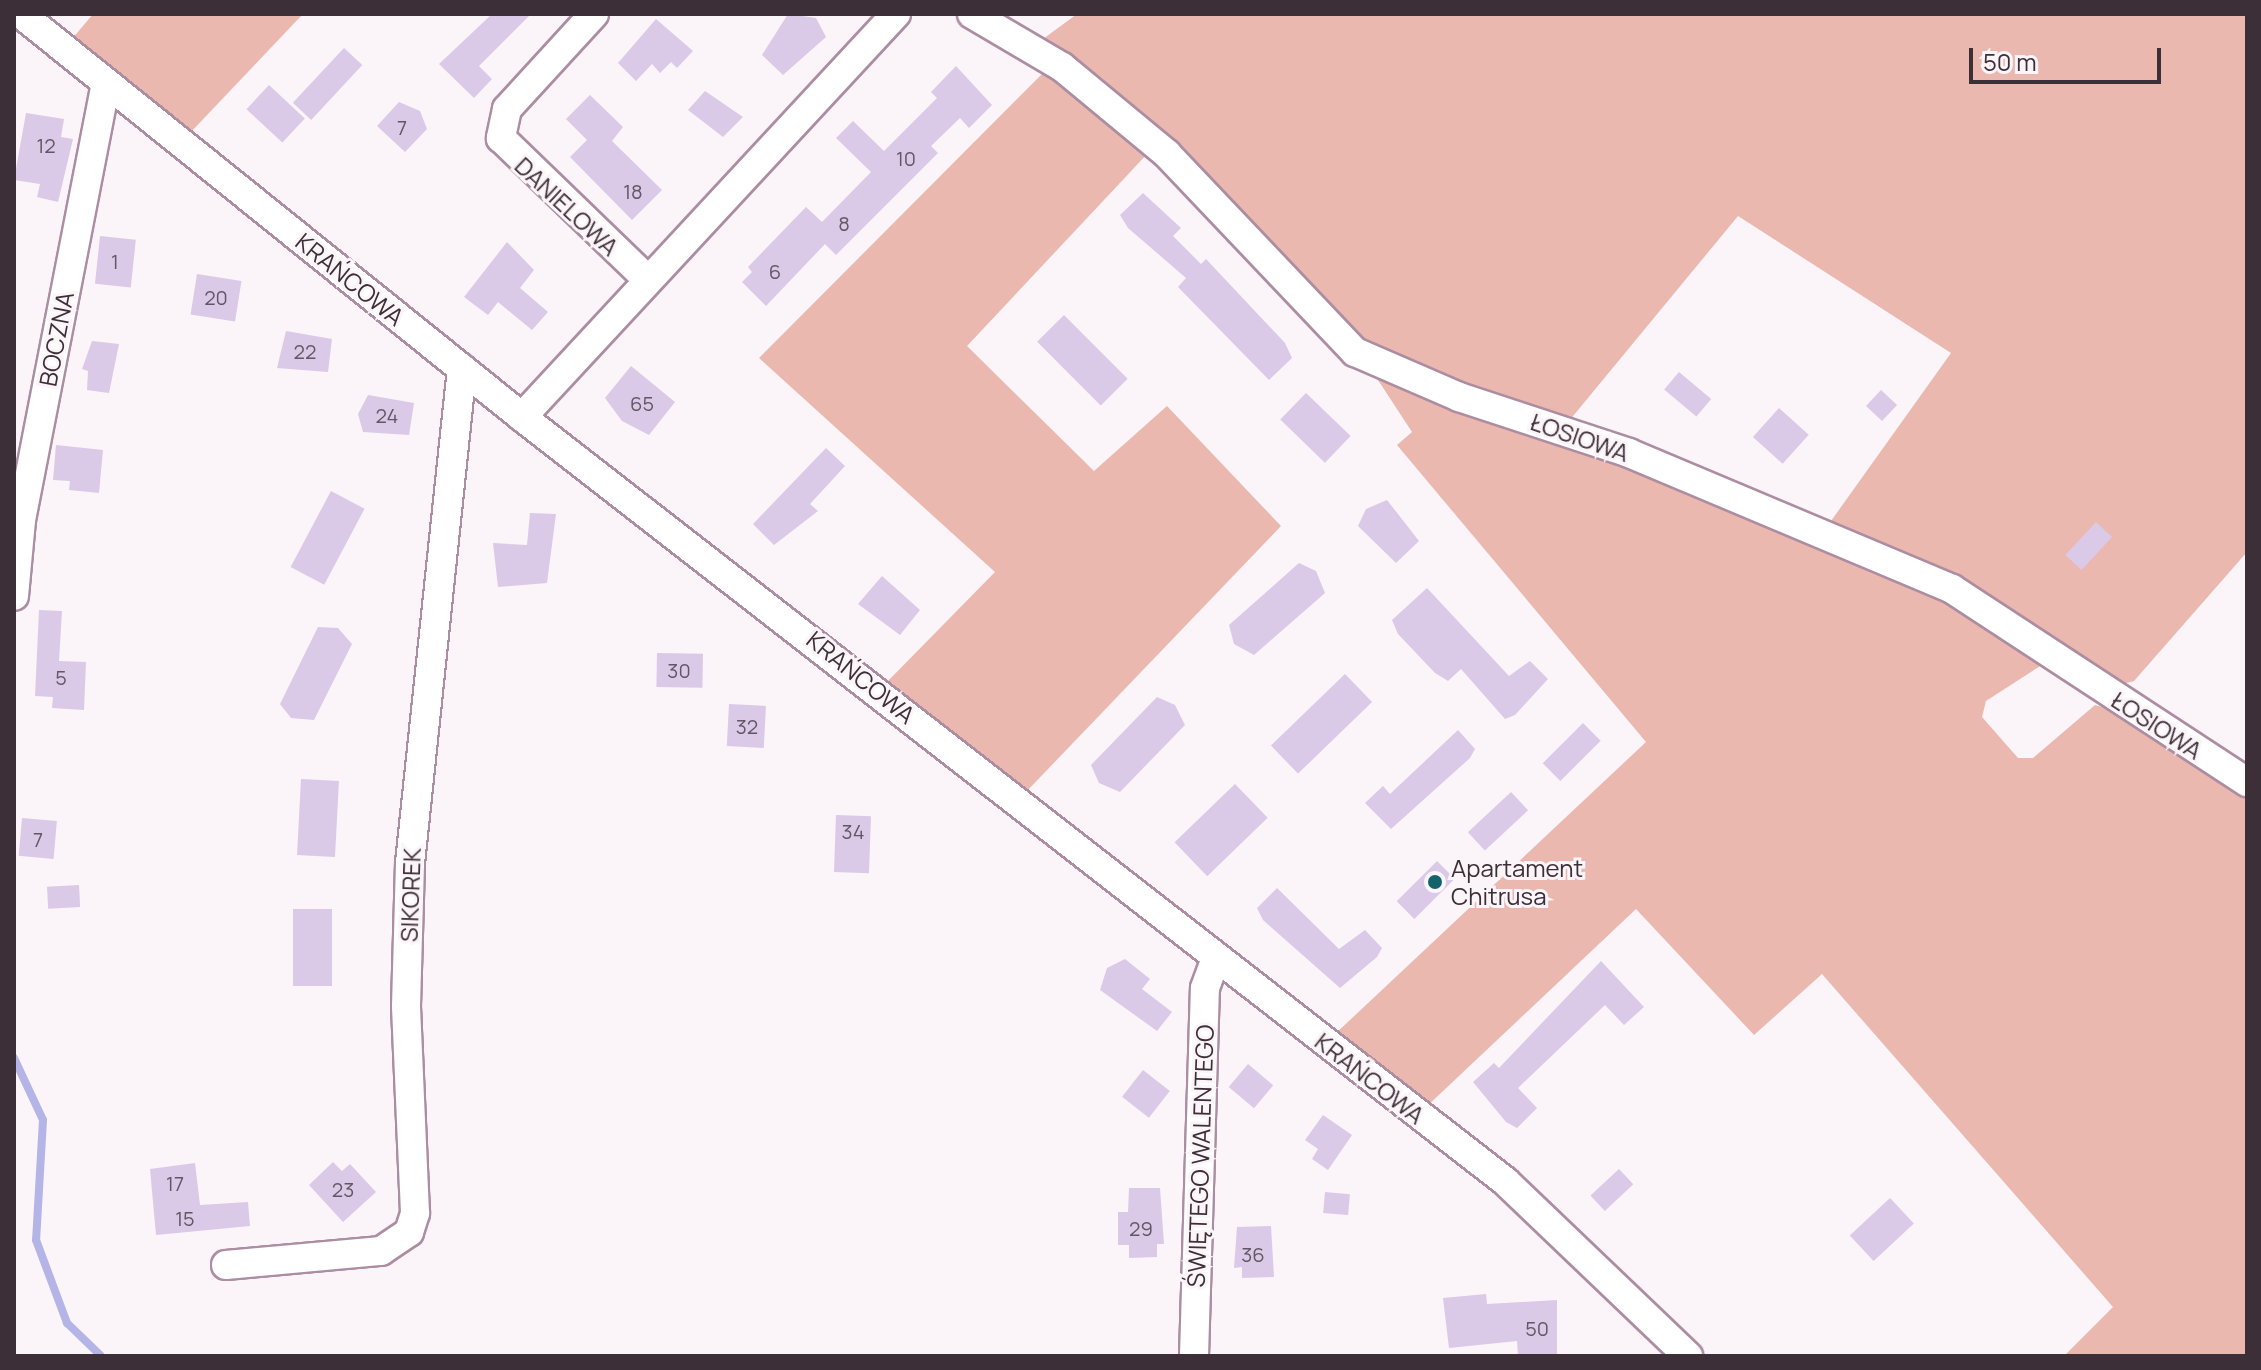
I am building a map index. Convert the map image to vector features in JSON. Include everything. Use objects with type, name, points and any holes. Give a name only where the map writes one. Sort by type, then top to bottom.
[{"type":"street","name":"KRAŃCOWA","points":[[21,14],[522,417],[1506,1182],[1688,1356]]},
{"type":"street","name":"DANIELOWA","points":[[594,14],[507,109],[501,138],[648,280]]},
{"type":"street","points":[[522,417],[896,14]]},
{"type":"street","name":"ŁOSIOWA","points":[[972,14],[1062,67],[1167,154],[1355,352],[1459,397],[1629,453],[1952,589],[2247,782]]},
{"type":"street","name":"BOCZNA","points":[[14,596],[21,520],[106,84]]},
{"type":"street","name":"SIKOREK","points":[[226,1265],[381,1251],[409,1232],[415,1213],[406,1006],[410,863],[462,369]]},
{"type":"street","name":"ŚWIĘTEGO WALENTEGO","points":[[1194,1356],[1205,988],[1216,957]]},
{"type":"shaded area","points":[[93,14],[303,14],[189,134],[72,39]]},
{"type":"shaded area","points":[[1077,14],[2247,14],[2247,552],[2134,681],[2108,688],[1826,528],[1951,353],[1738,216],[1564,427],[1365,347],[1043,39]]},
{"type":"shaded area","points":[[1051,65],[1149,152],[967,346],[1094,471],[1167,406],[1281,526],[1025,793],[886,683],[995,572],[759,358]]},
{"type":"shaded area","points":[[1383,372],[1866,557],[2051,659],[1986,701],[1982,717],[2018,758],[2033,758],[2095,705],[2128,714],[2247,792],[2247,1356],[2064,1356],[2113,1307],[1822,974],[1754,1035],[1636,909],[1424,1109],[1334,1035],[1646,742],[1397,445],[1412,432],[1376,377]]},
{"type":"building","points":[[492,14],[531,14],[479,66],[492,79],[474,98],[439,64]]},
{"type":"building","points":[[788,14],[816,18],[826,37],[783,75],[762,55]]},
{"type":"building","points":[[656,19],[693,51],[677,68],[671,62],[660,73],[652,64],[636,81],[618,63]]},
{"type":"building","points":[[344,48],[362,65],[311,120],[293,103]]},
{"type":"building","points":[[956,66],[992,105],[969,128],[960,118],[931,146],[938,153],[836,255],[825,244],[766,306],[742,282],[752,272],[748,267],[806,207],[822,222],[871,172],[836,138],[853,121],[884,151],[937,98],[931,92]]},
{"type":"building","points":[[269,85],[305,118],[282,143],[246,109]]},
{"type":"building","points":[[705,91],[743,117],[723,137],[688,110]]},
{"type":"building","points":[[590,95],[623,127],[612,141],[662,190],[632,220],[570,157],[587,140],[566,119]]},
{"type":"building","points":[[399,102],[420,111],[427,129],[405,152],[377,126]]},
{"type":"building","points":[[26,113],[64,119],[61,137],[73,139],[58,202],[37,197],[40,184],[14,180]]},
{"type":"building","points":[[1143,193],[1181,228],[1173,236],[1201,264],[1206,259],[1285,343],[1292,358],[1269,380],[1178,287],[1186,278],[1128,228],[1120,215]]},
{"type":"building","points":[[100,236],[136,240],[131,288],[95,284]]},
{"type":"building","points":[[507,242],[534,270],[520,288],[548,312],[532,330],[498,302],[488,315],[464,297]]},
{"type":"building","points":[[197,274],[241,281],[235,322],[191,314]]},
{"type":"building","points":[[1064,315],[1128,379],[1101,406],[1037,342]]},
{"type":"building","points":[[286,331],[332,339],[328,372],[277,368]]},
{"type":"building","points":[[92,341],[119,344],[109,393],[87,390],[88,371],[82,369]]},
{"type":"building","points":[[631,366],[675,402],[649,435],[622,421],[605,398]]},
{"type":"building","points":[[1679,372],[1711,399],[1696,417],[1664,390]]},
{"type":"building","points":[[1881,390],[1897,405],[1882,421],[1866,406]]},
{"type":"building","points":[[1306,393],[1351,436],[1325,463],[1280,420]]},
{"type":"building","points":[[368,395],[414,403],[409,435],[363,432],[358,414]]},
{"type":"building","points":[[1779,408],[1809,435],[1783,464],[1753,437]]},
{"type":"building","points":[[56,445],[103,450],[99,493],[69,490],[70,481],[53,480]]},
{"type":"building","points":[[826,448],[845,466],[810,504],[818,511],[774,545],[753,524]]},
{"type":"building","points":[[331,491],[365,509],[324,585],[291,567]]},
{"type":"building","points":[[1387,500],[1419,541],[1396,563],[1358,526],[1366,509]]},
{"type":"building","points":[[530,513],[556,514],[547,583],[498,587],[493,543],[527,545]]},
{"type":"building","points":[[2096,522],[2112,537],[2081,570],[2065,555]]},
{"type":"building","points":[[1299,563],[1316,571],[1325,593],[1254,655],[1234,644],[1229,625]]},
{"type":"building","points":[[882,576],[920,610],[900,635],[858,604]]},
{"type":"building","points":[[1427,588],[1509,676],[1530,661],[1548,679],[1515,715],[1505,719],[1461,669],[1448,681],[1435,673],[1398,634],[1392,620]]},
{"type":"building","points":[[39,610],[62,611],[59,661],[86,662],[84,710],[52,708],[53,697],[35,696]]},
{"type":"building","points":[[318,627],[338,628],[352,644],[314,720],[291,718],[280,704]]},
{"type":"building","points":[[657,653],[703,654],[702,688],[656,687]]},
{"type":"building","points":[[1345,674],[1372,702],[1298,774],[1271,746]]},
{"type":"building","points":[[1157,697],[1175,705],[1185,725],[1120,792],[1099,783],[1091,765]]},
{"type":"building","points":[[729,704],[766,706],[764,748],[727,746]]},
{"type":"building","points":[[1583,723],[1601,741],[1560,781],[1543,763]]},
{"type":"building","points":[[1458,730],[1475,749],[1470,758],[1391,829],[1365,803],[1383,786],[1390,794]]},
{"type":"building","points":[[301,779],[339,781],[335,857],[297,855]]},
{"type":"building","points":[[1235,784],[1268,818],[1207,876],[1175,842]]},
{"type":"building","points":[[1511,792],[1528,810],[1485,851],[1468,832]]},
{"type":"building","points":[[836,815],[871,816],[869,873],[834,872]]},
{"type":"building","points":[[22,818],[57,821],[54,859],[19,856]]},
{"type":"building","points":[[1437,861],[1455,879],[1414,919],[1397,901]]},
{"type":"building","points":[[79,885],[80,907],[48,909],[47,887]]},
{"type":"building","points":[[1277,888],[1339,949],[1365,930],[1382,948],[1377,957],[1340,988],[1263,920],[1257,908]]},
{"type":"building","points":[[293,909],[332,909],[332,986],[293,986]]},
{"type":"building","points":[[1125,959],[1150,979],[1142,989],[1172,1012],[1157,1031],[1100,990],[1107,968]]},
{"type":"building","points":[[1601,961],[1644,1007],[1624,1025],[1605,1005],[1518,1088],[1537,1108],[1517,1128],[1506,1122],[1473,1082],[1494,1063],[1499,1068]]},
{"type":"building","points":[[1248,1064],[1273,1085],[1254,1108],[1229,1087]]},
{"type":"building","points":[[1143,1070],[1170,1091],[1149,1118],[1122,1097]]},
{"type":"building","points":[[1323,1115],[1352,1135],[1328,1170],[1312,1159],[1318,1149],[1305,1140]]},
{"type":"building","points":[[333,1162],[342,1171],[350,1164],[376,1192],[343,1222],[309,1185]]},
{"type":"building","points":[[195,1163],[200,1205],[248,1202],[250,1226],[156,1235],[150,1169]]},
{"type":"building","points":[[1619,1169],[1633,1184],[1605,1211],[1590,1196]]},
{"type":"building","points":[[1129,1188],[1160,1188],[1164,1244],[1157,1244],[1157,1257],[1129,1258],[1129,1245],[1118,1245],[1118,1212],[1128,1212]]},
{"type":"building","points":[[1325,1192],[1350,1194],[1348,1215],[1323,1213]]},
{"type":"building","points":[[1890,1198],[1914,1224],[1874,1261],[1850,1236]]},
{"type":"building","points":[[1271,1226],[1274,1277],[1242,1278],[1242,1267],[1234,1268],[1237,1227]]},
{"type":"building","points":[[1486,1294],[1487,1304],[1557,1300],[1557,1354],[1518,1355],[1517,1341],[1449,1348],[1443,1298]]},
{"type":"waterway","points":[[14,1058],[43,1120],[36,1240],[67,1323],[101,1356]]},
{"type":"place","name":"Apartament Chitrusa","points":[[1435,882]]}]
